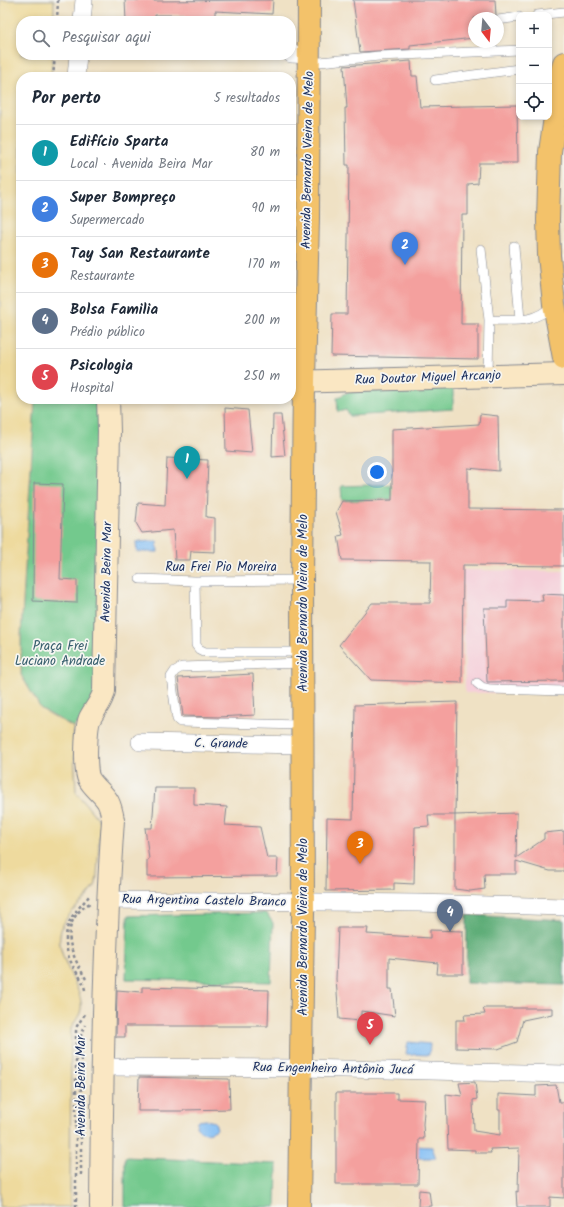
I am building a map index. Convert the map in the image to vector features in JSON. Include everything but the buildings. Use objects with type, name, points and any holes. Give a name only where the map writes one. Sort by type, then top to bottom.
[{"type":"main road","name":"Avenida Bernardo Vieira de Melo","points":[[299,1207],[302,1068],[303,658],[298,382],[304,57],[309,0]]},
{"type":"main road","points":[[564,63],[550,152],[548,220],[549,256],[554,304],[564,358]]},
{"type":"main road","name":"Rua Doutor Miguel Arcanjo","points":[[298,382],[564,374]]},
{"type":"main road","name":"Avenida Beira Mar","points":[[100,1207],[102,1067],[108,900],[114,820],[108,801],[92,785],[87,777],[87,738],[90,719],[103,699],[104,691],[109,431],[108,404]]},
{"type":"street","points":[[82,16],[84,0]]},
{"type":"street","points":[[76,72],[78,60]]},
{"type":"street","name":"C. Grande","points":[[140,742],[303,735]]},
{"type":"street","name":"Rua Argentina Castelo Branco","points":[[108,900],[564,907]]},
{"type":"street","name":"Rua Engenheiro Antônio Jucá","points":[[102,1067],[302,1068],[564,1074]]},
{"type":"lane","points":[[552,13],[564,12]]},
{"type":"lane","points":[[504,19],[516,17]]},
{"type":"lane","points":[[304,57],[379,56],[516,50]]},
{"type":"lane","points":[[435,80],[516,69]]},
{"type":"lane","points":[[514,246],[520,320]]},
{"type":"lane","points":[[481,249],[489,320],[488,376]]},
{"type":"lane","points":[[489,320],[531,319],[540,316],[554,304]]},
{"type":"lane","name":"Rua Frei Pio Moreira","points":[[140,579],[302,580]]},
{"type":"lane","points":[[195,580],[196,645],[199,649],[205,652],[303,658]]},
{"type":"lane","points":[[303,658],[182,667],[175,671],[172,676],[176,713],[180,722],[303,735]]},
{"type":"lane","points":[[477,683],[482,687],[490,689],[564,691]]},
{"type":"path","points":[[57,16],[58,0]]},
{"type":"path","points":[[54,72],[55,60]]},
{"type":"path","points":[[89,984],[75,961],[70,947],[71,926],[75,918],[85,906],[93,901],[108,900]]},
{"type":"path","name":"Avenida Beira Mar","points":[[81,1175],[81,1033],[86,1022]]},
{"type":"shaded area","points":[[463,570],[564,571],[564,692],[465,693]]},
{"type":"green space","points":[[453,388],[453,409],[350,416],[346,410],[338,412],[337,398],[348,392]]},
{"type":"green space","name":"Praça Frei Luciano Andrade","points":[[35,404],[103,404],[98,697],[82,719],[73,727],[41,709],[21,675],[21,635]]},
{"type":"green space","points":[[397,484],[398,499],[342,501],[341,486]]},
{"type":"green space","points":[[267,914],[273,923],[271,982],[126,979],[128,916]]},
{"type":"green space","points":[[467,915],[564,920],[564,985],[466,983]]},
{"type":"green space","points":[[125,1157],[277,1164],[276,1207],[125,1207]]},
{"type":"sand","points":[[0,0],[54,0],[54,16],[16,16],[16,60],[53,60],[51,72],[16,72],[16,404],[35,404],[21,635],[21,675],[41,709],[73,727],[76,792],[100,822],[98,866],[95,886],[65,920],[60,935],[60,945],[63,955],[80,996],[81,1005],[80,1013],[71,1028],[70,1207],[0,1207]]},
{"type":"water","points":[[157,541],[158,552],[137,552],[136,542]]},
{"type":"water","points":[[408,1042],[430,1044],[429,1055],[406,1054]]},
{"type":"water","points":[[206,1120],[215,1122],[217,1129],[206,1133],[196,1127],[197,1121]]},
{"type":"water","points":[[415,1146],[432,1147],[436,1158],[419,1158],[415,1154]]},
{"type":"place","name":"Super Bompreço","points":[[405,265]]},
{"type":"place","name":"Edifício Sparta","points":[[187,479]]},
{"type":"place","name":"Tay San Restaurante","points":[[360,864]]},
{"type":"place","name":"Bolsa Familia","points":[[450,932]]},
{"type":"place","name":"Psicologia","points":[[370,1045]]}]
